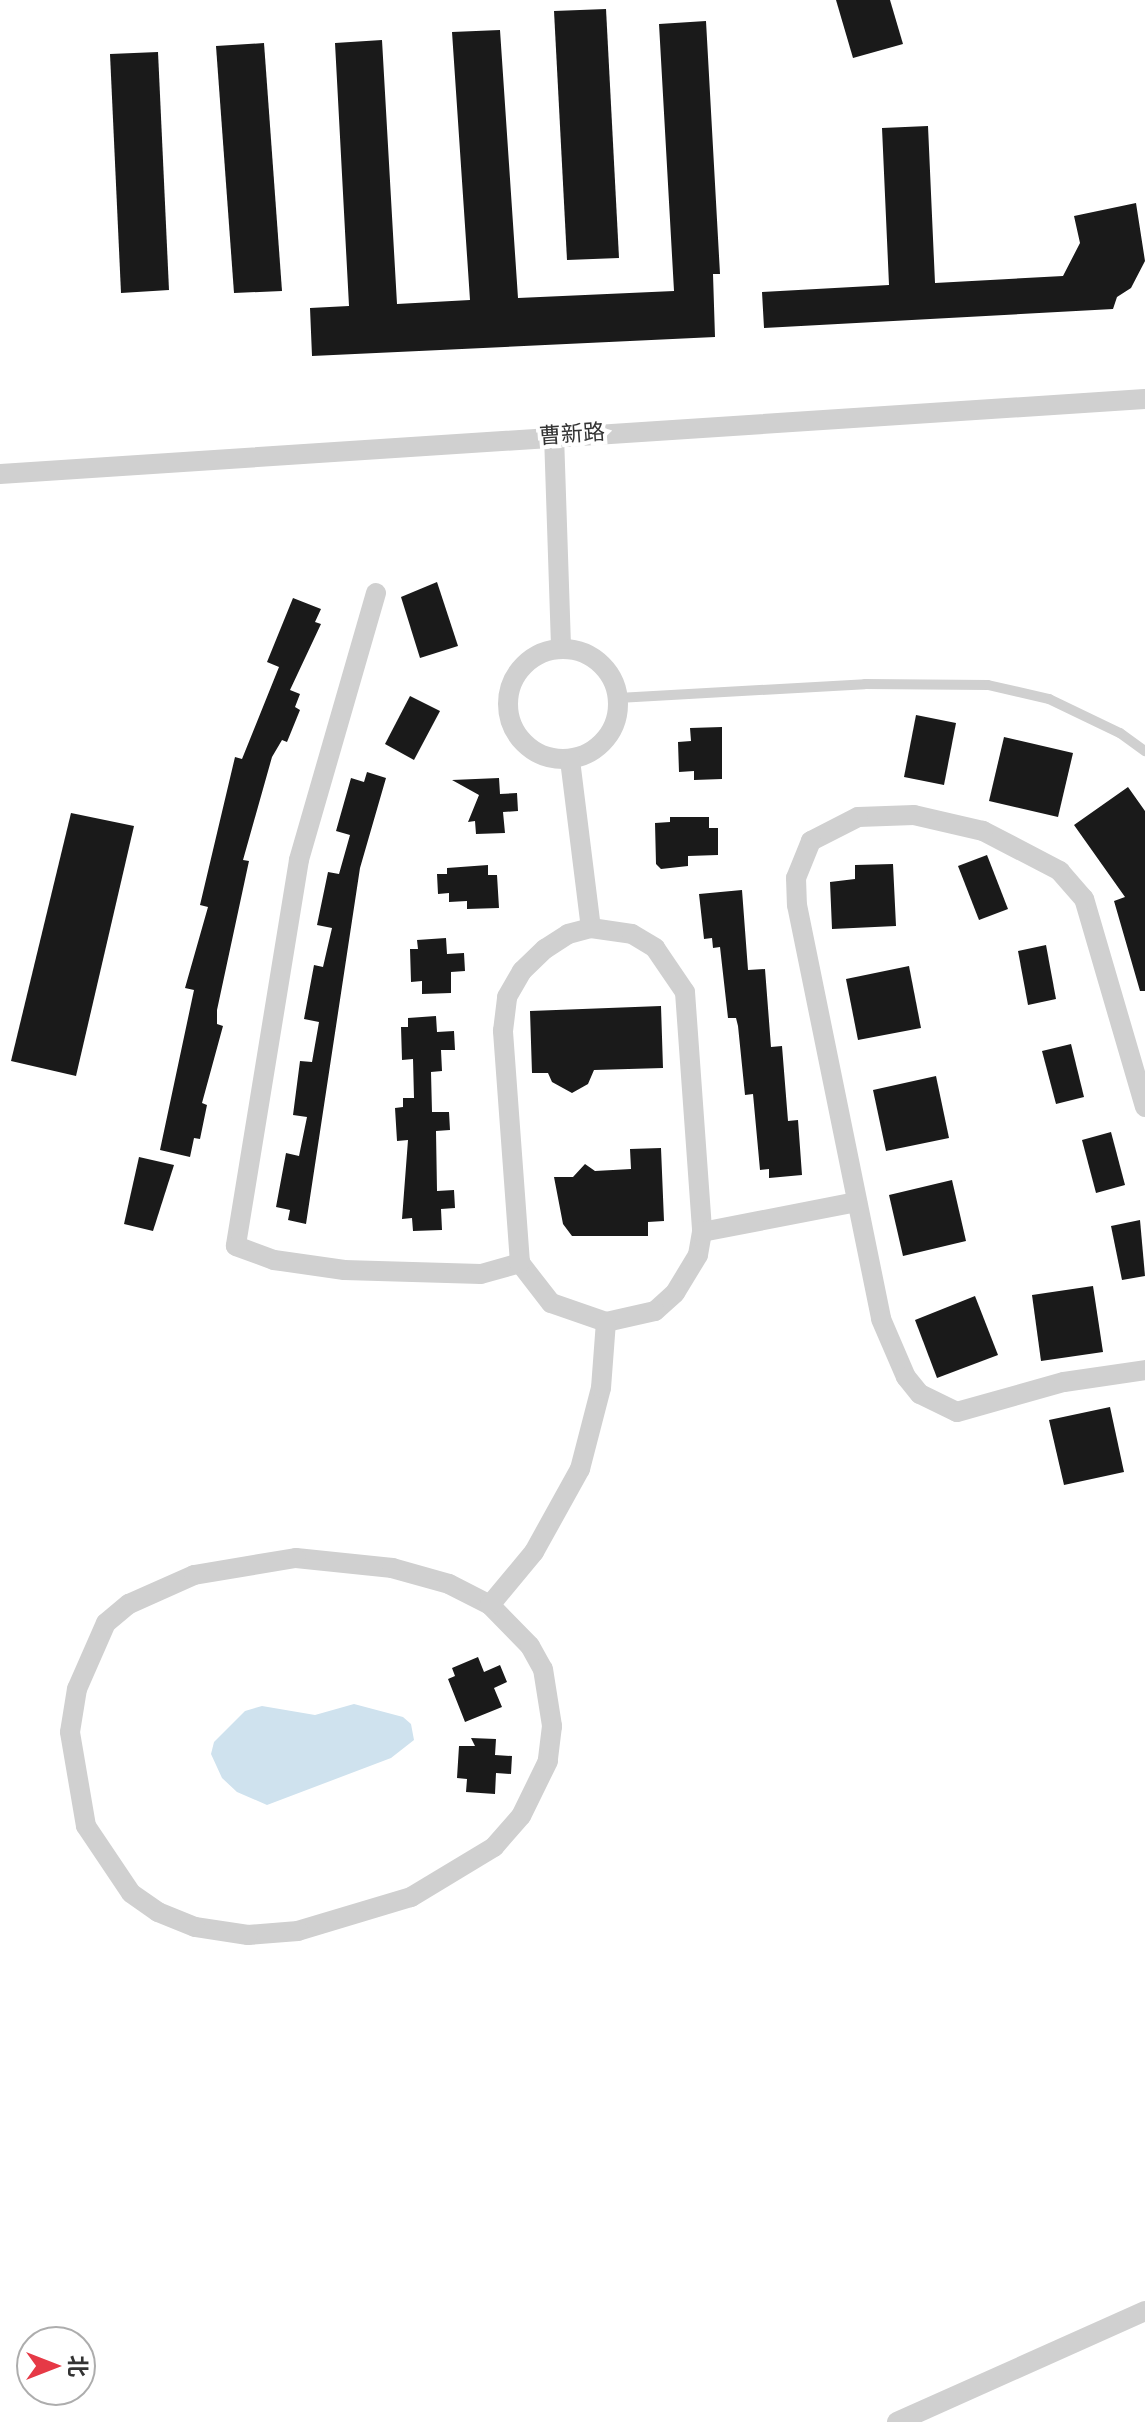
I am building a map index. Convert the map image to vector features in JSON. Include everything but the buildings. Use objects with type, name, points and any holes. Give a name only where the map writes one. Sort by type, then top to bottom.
[{"type":"street","name":"曹新路","points":[[0,474],[554,435],[1145,399]]},
{"type":"street","points":[[554,435],[561,648]]},
{"type":"street","points":[[376,593],[299,860],[236,1246],[274,1260],[344,1270],[481,1274],[520,1263]]},
{"type":"street","points":[[561,648],[599,662],[618,698],[617,720],[607,739],[590,753],[570,760],[545,757],[523,743],[510,721],[508,695],[518,672],[537,655],[561,648]]},
{"type":"street","points":[[570,760],[591,928]]},
{"type":"street","points":[[1145,1107],[1084,899],[1060,871],[1015,845],[948,821],[914,815],[858,817],[811,841],[796,878],[857,1202],[892,1352],[920,1394],[939,1406],[957,1412],[1064,1382],[1145,1370]]},
{"type":"street","points":[[591,928],[632,934],[655,948],[685,992],[702,1232],[698,1255],[675,1293],[655,1311],[606,1322],[551,1303],[520,1263],[503,1031],[507,997],[545,949],[591,928]]},
{"type":"street","points":[[702,1232],[857,1202]]},
{"type":"street","points":[[490,1605],[534,1552],[580,1469],[601,1388],[606,1322]]},
{"type":"street","points":[[296,1558],[392,1568],[449,1584],[490,1605],[514,1626],[543,1669],[552,1726],[548,1761],[527,1807],[494,1847],[468,1866],[362,1916],[298,1931],[248,1935],[195,1927],[158,1912],[131,1893],[105,1861],[86,1826],[70,1732],[91,1649],[106,1623],[129,1604],[194,1575],[296,1558]]},
{"type":"street","points":[[897,2422],[1145,2311]]},
{"type":"lane","points":[[618,698],[865,684],[988,685],[1071,708],[1145,751]]},
{"type":"water","points":[[354,1704],[403,1717],[411,1724],[414,1740],[391,1758],[267,1805],[237,1792],[222,1778],[211,1754],[214,1742],[245,1711],[262,1706],[315,1715]]}]
